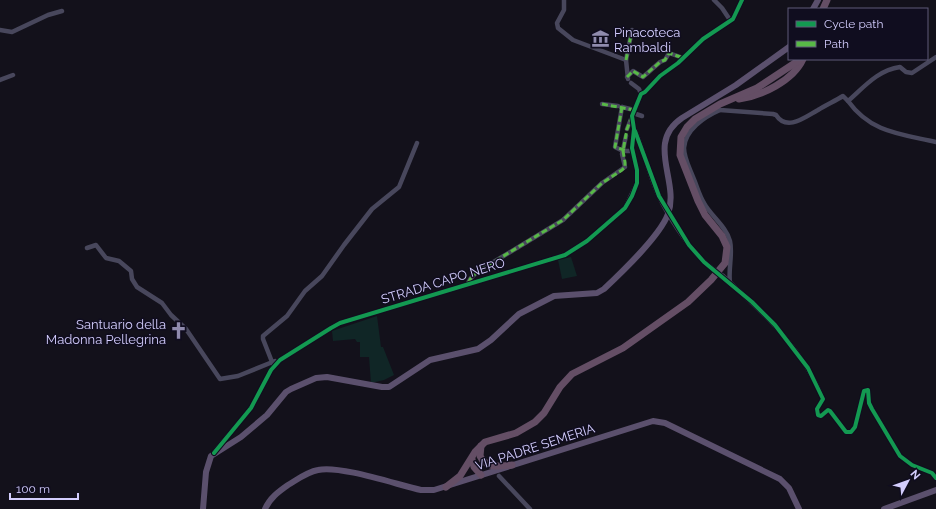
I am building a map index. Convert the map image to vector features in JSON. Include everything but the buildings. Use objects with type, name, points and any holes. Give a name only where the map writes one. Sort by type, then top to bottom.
[{"type":"highway","points":[[446,487],[460,476],[481,446],[487,441],[524,429],[535,422],[544,413],[560,387],[572,374],[623,348],[697,295],[722,268],[727,252],[725,242],[698,202],[679,149],[681,137],[691,123],[713,108],[729,100],[761,94],[792,74],[801,60]]},
{"type":"highway","points":[[481,446],[479,453],[481,459],[481,475]]},
{"type":"highway","points":[[472,458],[474,467],[481,475]]},
{"type":"highway","points":[[481,459],[492,466],[512,465]]},
{"type":"main road","points":[[214,453],[242,437],[267,415],[286,392],[296,386],[316,378],[327,377],[382,388],[389,387],[430,360],[478,349],[491,340],[519,314],[554,296],[597,293],[612,282],[652,238],[660,228],[668,212],[670,199],[664,154],[666,135],[673,124],[768,64],[788,48]]},
{"type":"main road","name":"VIA PADRE SEMERIA","points":[[265,509],[272,497],[284,488],[308,473],[324,469],[339,470],[421,490],[434,490],[640,424],[659,422],[682,431],[780,479],[789,488],[799,509]]},
{"type":"main road","name":"STRADA CAPO NERO","points":[[203,509],[207,466],[214,453]]},
{"type":"main road","points":[[884,509],[936,490]]},
{"type":"street","points":[[564,0],[564,10],[557,24],[558,28],[573,40],[626,60]]},
{"type":"street","points":[[714,0],[722,8],[730,20]]},
{"type":"street","points":[[627,130],[641,94],[645,92],[660,76],[678,63],[703,39],[721,29],[736,15],[742,0]]},
{"type":"street","points":[[0,30],[12,32],[48,15],[62,11]]},
{"type":"street","points":[[632,30],[626,60],[629,80],[639,89],[641,94]]},
{"type":"street","points":[[629,80],[633,71],[643,77],[660,62],[665,60],[669,53],[683,58]]},
{"type":"street","points":[[848,101],[877,76],[900,67],[906,72],[912,72],[936,57]]},
{"type":"street","points":[[0,80],[14,75]]},
{"type":"street","points":[[730,283],[728,272],[730,260],[730,240],[704,203],[686,159],[684,149],[686,138],[693,128],[706,117],[718,109],[773,114],[776,115],[780,121],[789,123],[803,120],[843,96],[864,119],[873,125],[888,132],[936,142]]},
{"type":"street","points":[[704,105],[712,102]]},
{"type":"street","points":[[602,104],[621,107],[642,116]]},
{"type":"street","points":[[621,107],[614,147],[623,151],[633,151]]},
{"type":"street","name":"STRADA CAPO NERO","points":[[214,453],[251,408],[274,367],[280,360],[340,323],[468,283],[565,255],[587,241],[625,208],[637,183],[637,170],[633,151],[633,113]]},
{"type":"street","points":[[634,129],[651,172],[652,182],[668,212],[689,245],[704,262],[723,276],[775,325],[808,368],[823,401],[816,409],[818,415],[821,416],[828,410],[830,411],[843,429],[846,432],[851,432],[855,427],[864,391],[868,390],[869,403],[872,410],[898,454],[907,462],[929,471],[936,477]]},
{"type":"street","points":[[468,283],[477,272],[562,220],[602,183],[622,170],[625,167],[623,151],[626,136]]},
{"type":"street","points":[[274,367],[263,336],[287,316],[305,291],[325,273],[344,245],[372,209],[399,187],[417,144]]},
{"type":"street","points":[[87,248],[96,245],[106,258],[119,261],[130,271],[132,280],[137,287],[158,299],[186,329],[220,378],[238,376],[272,361],[280,360]]},
{"type":"street","points":[[499,476],[530,509]]},
{"type":"green space","points":[[571,257],[577,276],[562,279],[558,260]]},
{"type":"green space","points":[[377,316],[381,347],[383,347],[394,375],[384,380],[371,383],[369,357],[360,357],[360,342],[357,342],[355,339],[333,341],[332,331]]},
{"type":"marked path","points":[[626,60],[632,30]]},
{"type":"marked path","points":[[627,77],[633,71],[643,77],[660,62],[665,60],[669,53],[683,58]]},
{"type":"marked path","points":[[602,104],[634,110]]},
{"type":"marked path","points":[[622,107],[615,147],[627,151]]},
{"type":"marked path","points":[[468,283],[477,272],[563,220],[602,183],[625,167],[623,151],[627,129],[631,119]]},
{"type":"cycle path","points":[[214,453],[251,408],[271,370],[280,360],[331,328],[340,323],[565,255],[587,241],[625,208],[637,183],[637,170],[632,148],[634,129],[632,116],[641,94],[645,92],[660,76],[678,63],[703,39],[733,19],[742,0]]},
{"type":"cycle path","points":[[635,131],[659,196],[689,245],[704,262],[752,302],[775,325],[808,368],[823,399],[817,409],[818,415],[821,416],[828,410],[830,411],[846,432],[851,432],[855,427],[864,391],[868,390],[869,403],[900,456],[912,465],[932,473],[936,478]]},
{"type":"place","name":"Pinacoteca Rambaldi","points":[[601,39]]},
{"type":"place","name":"Santuario della Madonna Pellegrina","points":[[179,331]]}]
